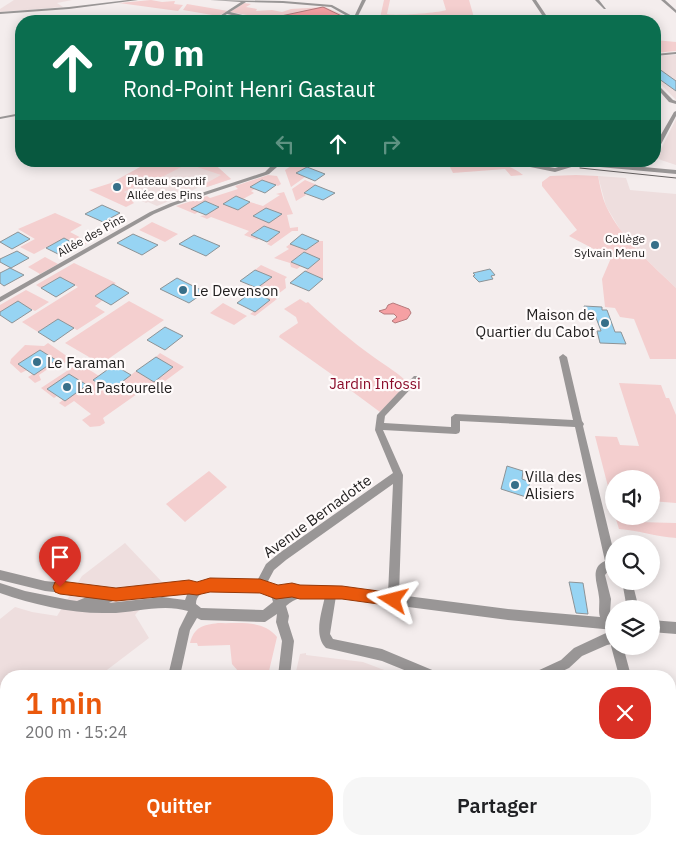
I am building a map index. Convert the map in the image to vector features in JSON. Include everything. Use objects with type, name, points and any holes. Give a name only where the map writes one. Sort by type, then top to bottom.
[{"type":"street","points":[[0,13],[69,8],[136,0]]},
{"type":"street","points":[[212,0],[307,2],[332,6],[348,15]]},
{"type":"street","points":[[332,6],[336,0]]},
{"type":"street","points":[[357,15],[364,0]]},
{"type":"street","points":[[534,0],[544,15]]},
{"type":"street","points":[[597,0],[605,8]]},
{"type":"street","points":[[663,0],[675,11]]},
{"type":"street","points":[[224,15],[246,1]]},
{"type":"street","points":[[227,13],[236,15]]},
{"type":"street","points":[[661,54],[675,53]]},
{"type":"street","points":[[661,90],[676,104]]},
{"type":"street","points":[[661,139],[676,112]]},
{"type":"street","points":[[0,117],[15,115]]},
{"type":"street","name":"Allée des Pins","points":[[0,300],[152,213],[173,204],[267,173],[274,167]]},
{"type":"street","points":[[538,167],[555,170],[566,167]]},
{"type":"street","points":[[654,167],[676,173]]},
{"type":"street","points":[[563,357],[605,535]]},
{"type":"street","points":[[393,600],[398,475],[379,430],[381,415],[417,378]]},
{"type":"street","points":[[380,426],[456,431],[455,417],[580,424]]},
{"type":"street","name":"Avenue Bernadotte","points":[[260,586],[270,567],[282,557],[398,475]]},
{"type":"street","points":[[605,567],[600,574],[606,600]]},
{"type":"street","points":[[0,575],[36,583],[116,594],[189,587],[197,589],[210,585],[260,586],[271,589],[277,598],[286,632],[289,650],[285,670]]},
{"type":"street","points":[[16,593],[36,583]]},
{"type":"street","points":[[0,588],[16,593],[80,605],[111,608],[167,602],[182,604],[201,614],[265,616],[282,622]]},
{"type":"street","points":[[175,670],[185,629],[192,610],[191,598],[197,589]]},
{"type":"street","points":[[265,616],[277,598],[300,592],[331,592],[605,625]]},
{"type":"street","points":[[331,592],[324,634],[325,639],[330,644],[382,655],[410,670]]},
{"type":"street","points":[[80,605],[89,600],[107,599],[116,594]]},
{"type":"street","points":[[660,627],[676,628]]},
{"type":"street","points":[[552,670],[565,664],[578,652],[605,639]]},
{"type":"street","points":[[619,655],[623,670]]},
{"type":"shaded area","points":[[14,0],[72,0],[57,3],[63,7],[0,12],[0,9]]},
{"type":"shaded area","points":[[323,7],[340,15],[286,15]]},
{"type":"shaded area","points":[[676,55],[676,100],[661,84],[661,56]]},
{"type":"shaded area","points":[[676,119],[676,165],[661,160],[661,149]]},
{"type":"shaded area","points":[[181,167],[218,167],[231,179],[207,187],[203,185],[157,206],[146,203],[124,192],[155,177],[158,178]]},
{"type":"shaded area","name":"Collège Sylvain Menu","points":[[598,176],[626,178],[630,190],[676,194],[676,288],[621,231],[606,206]]},
{"type":"shaded area","points":[[393,303],[409,309],[411,313],[407,319],[395,323],[392,321],[397,317],[394,314],[384,314],[379,311],[386,309],[388,305]]},
{"type":"shaded area","points":[[125,543],[163,583],[135,615],[149,638],[107,670],[0,670],[0,619],[15,607],[57,616],[82,576]]},
{"type":"shaded area","points":[[306,653],[306,655],[363,662],[384,670],[296,670],[300,654]]},
{"type":"green space","points":[[151,0],[162,2],[175,1],[174,4],[183,5],[178,11],[119,3]]},
{"type":"green space","points":[[384,0],[390,0],[387,14],[398,15],[381,15]]},
{"type":"green space","points":[[443,0],[469,0],[473,15],[398,15],[446,10]]},
{"type":"green space","points":[[244,3],[251,4],[246,7],[257,9],[256,11],[272,10],[282,12],[291,9],[325,7],[343,15],[247,15],[230,12]]},
{"type":"green space","points":[[187,4],[228,11],[220,15],[212,15],[183,10]]},
{"type":"green space","points":[[661,41],[676,42],[676,51],[661,52]]},
{"type":"green space","name":"Plateau sportif Allée des Pins","points":[[140,167],[181,167],[158,179],[155,177],[124,192],[137,199],[126,207],[89,190],[111,183]]},
{"type":"green space","points":[[197,167],[218,167],[231,179],[207,187],[203,185],[221,175]]},
{"type":"green space","points":[[290,167],[306,167],[296,173],[305,177],[291,187],[285,170]]},
{"type":"green space","points":[[450,167],[510,167],[523,175],[511,176],[505,169],[453,173]]},
{"type":"green space","points":[[268,175],[277,176],[281,184],[278,186],[262,180],[251,187],[255,189],[251,191],[254,193],[243,199],[236,196],[224,204],[238,210],[250,202],[263,206],[280,195],[276,194],[284,192],[293,214],[287,215],[290,228],[298,227],[298,231],[292,231],[271,246],[267,242],[279,232],[264,226],[251,234],[259,238],[257,240],[244,235],[249,231],[211,217],[207,219],[200,216],[206,215],[218,206],[205,201],[192,209],[198,212],[195,214],[176,206],[238,189],[235,186]]},
{"type":"green space","points":[[550,176],[598,176],[602,195],[612,218],[637,250],[676,288],[676,359],[650,359],[634,319],[620,317],[615,308],[605,307],[602,279],[611,258],[569,236],[577,230],[542,186],[542,182]]},
{"type":"green space","points":[[305,180],[317,185],[304,193],[306,195],[296,201],[292,189]]},
{"type":"green space","points":[[55,213],[82,225],[70,232],[89,242],[63,256],[60,255],[77,245],[64,238],[34,254],[20,247],[35,239],[18,229]]},
{"type":"green space","points":[[152,222],[178,234],[165,242],[139,230]]},
{"type":"green space","points":[[319,241],[323,241],[323,279],[305,271],[320,259],[303,252],[291,262],[301,266],[297,269],[291,267],[290,263],[274,258],[289,249],[286,247],[290,244],[306,250]]},
{"type":"green space","points":[[45,257],[58,264],[40,274],[28,267]]},
{"type":"green space","points":[[74,263],[116,283],[96,296],[103,300],[95,306],[105,312],[77,330],[58,319],[38,332],[22,322],[78,287],[60,277],[41,288],[36,285]]},
{"type":"green space","points":[[261,265],[287,277],[285,279],[286,288],[274,297],[277,299],[255,316],[250,314],[270,300],[253,291],[271,278],[255,270]]},
{"type":"green space","points":[[26,290],[49,302],[35,311],[18,302],[0,312],[0,305]]},
{"type":"green space","name":"Jardin Infossi","points":[[300,299],[306,303],[308,302],[366,352],[397,373],[408,383],[380,412],[279,337],[298,323],[296,317],[284,309]]},
{"type":"green space","points":[[129,301],[164,320],[101,364],[65,343]]},
{"type":"green space","points":[[223,303],[247,316],[234,325],[210,313]]},
{"type":"green space","points":[[48,343],[71,359],[64,363],[61,360],[39,375],[41,380],[35,383],[28,377],[56,360],[40,350],[18,364],[27,370],[21,373],[10,363],[11,359],[25,345],[44,346]]},
{"type":"green space","points":[[160,353],[184,367],[153,390],[147,387],[103,418],[105,423],[100,426],[90,427],[82,420],[91,414],[74,401],[65,407],[59,403],[63,400],[65,401],[86,384],[69,374],[48,389],[57,396],[54,398],[41,388],[79,363],[99,376],[93,381],[110,391],[136,371],[154,382],[173,367],[156,357]]},
{"type":"green space","points":[[619,383],[661,385],[666,398],[669,398],[676,415],[676,503],[660,502],[660,470],[605,470],[605,475],[595,436],[617,437],[620,445],[639,446]]},
{"type":"green space","points":[[209,471],[227,487],[185,522],[166,504]]},
{"type":"green space","points":[[676,523],[676,538],[660,535],[619,529],[618,525]]},
{"type":"green space","points":[[218,623],[250,624],[265,627],[271,631],[277,637],[269,670],[237,670],[232,664],[230,645],[198,646],[197,643],[190,643],[197,630]]},
{"type":"building","points":[[661,70],[676,81],[676,91],[661,80]]},
{"type":"building","points":[[307,167],[325,174],[315,181],[296,173]]},
{"type":"building","points":[[262,180],[276,185],[265,193],[250,187]]},
{"type":"building","points":[[315,185],[335,193],[323,200],[304,193]]},
{"type":"building","points":[[236,196],[250,202],[238,210],[223,204]]},
{"type":"building","points":[[205,201],[219,207],[206,215],[191,209]]},
{"type":"building","points":[[102,205],[120,213],[103,222],[85,214]]},
{"type":"building","points":[[266,208],[282,214],[269,223],[253,216]]},
{"type":"building","points":[[264,226],[280,232],[267,242],[251,235]]},
{"type":"building","points":[[18,232],[30,239],[12,249],[0,242]]},
{"type":"building","points":[[133,234],[158,245],[142,255],[117,243]]},
{"type":"building","points":[[302,234],[319,241],[306,250],[290,244]]},
{"type":"building","points":[[194,235],[220,246],[206,256],[179,244]]},
{"type":"building","points":[[64,238],[77,245],[60,255],[46,248]]},
{"type":"building","points":[[17,251],[29,258],[11,268],[0,262],[0,259]]},
{"type":"building","points":[[304,252],[320,259],[308,269],[291,262]]},
{"type":"building","points":[[10,268],[24,275],[4,286],[0,283],[0,273]]},
{"type":"building","points":[[490,269],[495,275],[491,276],[493,279],[479,282],[473,276],[475,275],[473,273]]},
{"type":"building","points":[[255,270],[272,277],[257,288],[240,281]]},
{"type":"building","points":[[305,271],[323,279],[309,291],[290,283]]},
{"type":"building","points":[[60,277],[75,285],[56,297],[41,288]]},
{"type":"building","name":"Le Devenson","points":[[177,278],[205,292],[189,303],[160,289]]},
{"type":"building","points":[[113,284],[129,293],[111,305],[95,296]]},
{"type":"building","points":[[253,291],[270,300],[255,312],[237,303]]},
{"type":"building","points":[[18,301],[32,310],[12,323],[0,315],[0,312]]},
{"type":"building","name":"Maison de Quartier du Cabot","points":[[584,306],[602,307],[602,310],[607,310],[615,332],[621,332],[626,344],[600,343],[597,331],[601,331],[595,315],[587,314]]},
{"type":"building","points":[[58,319],[74,328],[54,342],[38,332]]},
{"type":"building","points":[[165,327],[183,336],[165,350],[147,340]]},
{"type":"building","name":"Le Faraman","points":[[40,350],[56,360],[34,375],[18,364]]},
{"type":"building","points":[[156,357],[173,367],[154,382],[136,371]]},
{"type":"building","points":[[114,365],[131,375],[110,391],[93,380]]},
{"type":"building","name":"La Pastourelle","points":[[69,374],[87,385],[65,401],[47,389]]},
{"type":"building","name":"Villa des Alisiers","points":[[507,466],[523,471],[522,479],[530,482],[526,497],[501,489]]},
{"type":"building","points":[[569,582],[583,583],[588,614],[576,613]]},
{"type":"tram line","points":[[580,168],[676,178]]},
{"type":"place","name":"Plateau sportif Allée des Pins","points":[[117,187]]},
{"type":"place","name":"Collège Sylvain Menu","points":[[655,245]]},
{"type":"place","name":"Le Devenson","points":[[183,290]]},
{"type":"place","name":"Maison de Quartier du Cabot","points":[[605,323]]},
{"type":"place","name":"Le Faraman","points":[[37,362]]},
{"type":"place","name":"La Pastourelle","points":[[67,387]]},
{"type":"place","name":"Villa des Alisiers","points":[[515,485]]},
{"type":"route","points":[[60,587],[116,594],[189,587],[197,589],[210,585],[260,586],[276,592],[292,590],[300,592],[342,592],[393,600]]}]
